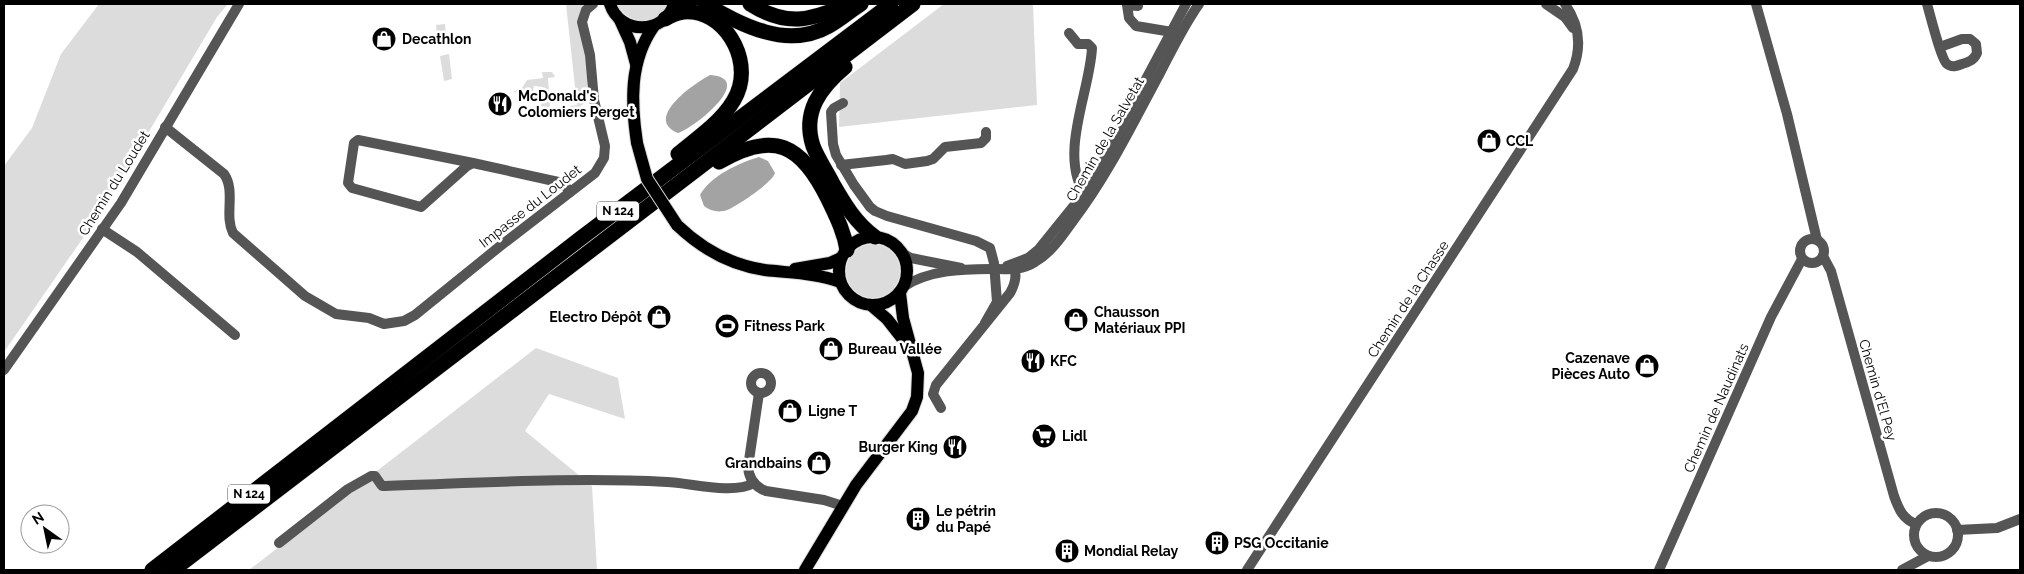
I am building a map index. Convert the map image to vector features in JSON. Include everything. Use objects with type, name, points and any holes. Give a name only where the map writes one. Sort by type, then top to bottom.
[{"type":"highway","points":[[706,4],[756,30],[784,36],[796,36],[828,27],[860,4]]},
{"type":"highway","points":[[750,4],[762,12],[787,20],[805,20],[822,16],[850,4]]},
{"type":"highway","name":"N 124","points":[[152,570],[581,238],[891,4]]},
{"type":"highway","points":[[875,237],[854,218],[833,184],[814,148],[810,125],[817,96],[825,85],[888,30],[909,7]]},
{"type":"highway","name":"N 124","points":[[172,570],[909,7]]},
{"type":"highway","points":[[581,238],[709,127],[726,110],[737,94],[743,67],[740,52],[733,39],[724,29],[714,21],[694,13],[683,12],[659,22]]},
{"type":"highway","points":[[638,215],[740,150],[759,144],[779,146],[792,150],[808,165],[821,186],[843,231],[844,254]]},
{"type":"main road","points":[[610,4],[614,14],[620,20],[636,28],[659,22]]},
{"type":"main road","points":[[674,4],[659,22],[642,48],[636,66],[633,85],[637,143],[647,179],[677,225],[719,257],[759,269],[785,270],[840,282]]},
{"type":"main road","points":[[620,20],[630,42],[636,66]]},
{"type":"main road","points":[[785,270],[830,263],[844,254],[857,241],[866,238],[875,237],[887,240],[902,253],[907,269],[901,290],[910,349],[917,366],[919,381],[915,404],[900,428],[856,485],[805,570]]},
{"type":"main road","points":[[844,254],[839,272],[840,282],[846,293],[855,301],[872,306],[887,319],[910,349]]},
{"type":"main road","points":[[872,306],[890,301],[901,290]]},
{"type":"street","name":"Chemin du Loudet","points":[[4,370],[121,202],[239,4]]},
{"type":"street","name":"Impasse du Loudet","points":[[165,127],[206,158],[227,177],[229,185],[230,226],[236,236],[311,300],[341,316],[360,316],[384,324],[404,321],[595,173],[604,158],[602,131],[594,100],[589,46],[582,22],[586,10],[593,4]]},
{"type":"street","name":"Chemin de la Salvetat","points":[[1013,267],[1039,250],[1084,193],[1186,4]]},
{"type":"street","name":"Chemin de la Salvetat","points":[[901,290],[922,277],[964,269],[1029,266],[1042,257],[1081,210],[1104,175],[1177,40],[1199,4]]},
{"type":"street","points":[[1548,4],[1570,23],[1578,38]]},
{"type":"street","name":"Chemin de la Chasse","points":[[1247,570],[1564,85],[1576,62],[1578,38],[1575,20],[1566,4]]},
{"type":"street","points":[[1756,4],[1787,114],[1817,240]]},
{"type":"street","points":[[1927,4],[1940,47]]},
{"type":"street","points":[[1129,5],[1129,18],[1136,26],[1172,32]]},
{"type":"street","points":[[1069,33],[1078,44],[1088,44],[1092,48],[1075,147],[1077,180],[1084,193]]},
{"type":"street","points":[[843,104],[834,108],[831,112],[833,144],[841,165],[866,202],[875,211],[982,242],[992,251],[997,302],[985,323]]},
{"type":"street","points":[[841,165],[886,160],[905,164],[927,161],[933,159],[945,147],[981,143],[986,138],[986,132]]},
{"type":"street","points":[[473,163],[421,207],[352,188],[348,183],[354,142],[358,140],[473,163],[563,182],[570,192]]},
{"type":"street","points":[[102,229],[137,252],[235,336]]},
{"type":"street","points":[[1811,239],[1817,240],[1822,244],[1823,256],[1813,264],[1807,263],[1802,259],[1800,253],[1801,246],[1811,239]]},
{"type":"street","name":"Chemin de la Salvetat","points":[[902,253],[911,258],[964,269]]},
{"type":"street","name":"Chemin d'El Pey","points":[[1823,256],[1831,271],[1894,496],[1900,513],[1916,524]]},
{"type":"street","name":"Chemin de Naudinats","points":[[1659,570],[1771,317],[1802,259]]},
{"type":"street","points":[[941,408],[933,394],[936,385],[1013,288],[1013,267]]},
{"type":"street","points":[[759,394],[748,467],[749,474],[754,483],[766,491],[824,500],[843,506]]},
{"type":"street","points":[[278,543],[348,489],[371,476],[375,476],[382,486],[579,480],[668,482],[714,487],[737,487],[754,483]]},
{"type":"street","points":[[1903,570],[1913,551],[1916,524],[1924,516],[1941,514],[1951,519],[1957,530],[1956,543],[1948,554],[1934,557],[1928,556],[1921,552],[1915,543]]},
{"type":"street","points":[[1957,530],[1997,528],[2020,519]]},
{"type":"street","points":[[1903,570],[1928,556]]},
{"type":"shaded area","points":[[99,4],[228,4],[217,17],[110,197],[104,196],[99,204],[103,209],[4,352],[4,166],[32,128],[61,54]]},
{"type":"shaded area","points":[[566,4],[584,4],[579,16],[588,80],[584,103],[569,117],[570,106],[577,105]]},
{"type":"shaded area","points":[[617,4],[667,4],[657,18],[643,22],[628,17]]},
{"type":"shaded area","points":[[944,4],[1045,4],[1033,5],[1037,105],[839,127],[840,83]]},
{"type":"shaded area","points":[[445,24],[447,44],[438,45],[436,25]]},
{"type":"shaded area","points":[[449,54],[452,79],[444,81],[440,56]]},
{"type":"shaded area","points":[[542,72],[552,72],[555,77],[548,78],[550,108],[541,106],[543,87],[534,86],[532,95],[513,92],[522,88],[527,80],[543,78]]},
{"type":"shaded area","points":[[710,75],[723,78],[727,85],[725,93],[708,113],[678,133],[669,127],[666,119],[668,111],[683,94]]},
{"type":"shaded area","points":[[759,157],[768,161],[775,173],[768,182],[746,199],[727,210],[715,211],[704,206],[700,195],[711,182],[726,171]]},
{"type":"shaded area","points":[[868,244],[878,244],[888,248],[896,256],[900,271],[896,286],[888,294],[878,298],[868,298],[858,294],[850,286],[846,276],[846,266],[850,256],[858,248]]},
{"type":"shaded area","points":[[536,348],[618,378],[625,419],[549,394],[525,431],[592,486],[597,570],[249,570]]},
{"type":"place","name":"Decathlon","points":[[384,39]]},
{"type":"place","name":"McDonald's Colomiers Perget","points":[[500,104]]},
{"type":"place","name":"CCL","points":[[1489,141]]},
{"type":"place","name":"Electro Dépôt","points":[[659,317]]},
{"type":"place","name":"Chausson Matériaux PPI","points":[[1076,320]]},
{"type":"place","name":"Fitness Park","points":[[727,326]]},
{"type":"place","name":"Bureau Vallée","points":[[831,349]]},
{"type":"place","name":"KFC","points":[[1033,361]]},
{"type":"place","name":"Cazenave Pièces Auto","points":[[1647,366]]},
{"type":"place","name":"Ligne T","points":[[790,411]]},
{"type":"place","name":"Lidl","points":[[1044,436]]},
{"type":"place","name":"Burger King","points":[[955,447]]},
{"type":"place","name":"Grandbains","points":[[819,463]]},
{"type":"place","name":"Le pétrin du Papé","points":[[918,519]]},
{"type":"place","name":"PSG Occitanie","points":[[1217,543]]},
{"type":"place","name":"Mondial Relay","points":[[1067,551]]}]
